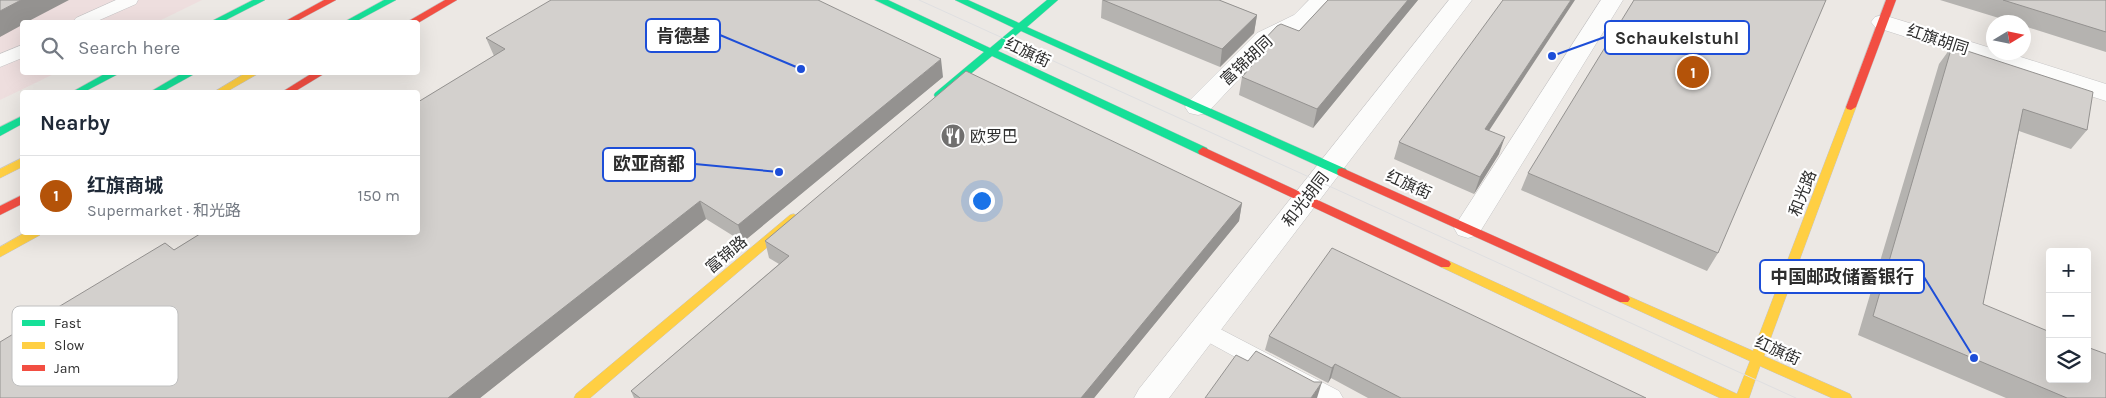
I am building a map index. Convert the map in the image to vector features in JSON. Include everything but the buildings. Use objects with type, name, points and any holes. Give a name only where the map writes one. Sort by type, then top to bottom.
[{"type":"street","points":[[219,20],[260,0]]},
{"type":"street","points":[[292,20],[332,0]]},
{"type":"street","points":[[353,20],[391,0]]},
{"type":"street","points":[[416,20],[452,0]]},
{"type":"street","name":"红旗街","points":[[880,0],[1304,200],[1733,398]]},
{"type":"street","name":"红旗街","points":[[960,0],[1845,398]]},
{"type":"street","points":[[930,103],[1053,0]]},
{"type":"street","name":"富锦胡同","points":[[1198,107],[1265,38],[1302,20],[1322,0]]},
{"type":"street","name":"和光胡同","points":[[1150,398],[1461,0]]},
{"type":"street","points":[[1468,228],[1612,0]]},
{"type":"street","name":"红旗胡同","points":[[1887,11],[2106,93]]},
{"type":"street","name":"和光路","points":[[1742,398],[1887,11]]},
{"type":"street","points":[[81,90],[111,75]]},
{"type":"street","points":[[159,90],[187,75]]},
{"type":"street","points":[[223,90],[250,75]]},
{"type":"street","points":[[290,90],[317,75]]},
{"type":"street","points":[[0,132],[20,121]]},
{"type":"street","points":[[0,174],[20,163]]},
{"type":"street","points":[[0,211],[20,199]]},
{"type":"street","name":"富锦路","points":[[581,398],[801,212]]},
{"type":"street","points":[[0,252],[31,235]]},
{"type":"lane","points":[[86,20],[130,0]]},
{"type":"lane","points":[[0,62],[20,52]]},
{"type":"lane","points":[[1203,329],[1331,398]]},
{"type":"shaded area","points":[[0,0],[202,0],[161,20],[20,20],[20,75],[52,75],[0,100]]},
{"type":"tram line","points":[[919,0],[1796,398]]},
{"type":"traffic: fast","points":[[219,20],[260,0]]},
{"type":"traffic: fast","points":[[353,20],[391,0]]},
{"type":"traffic: fast","points":[[880,0],[1203,151]]},
{"type":"traffic: fast","points":[[960,0],[1342,172]]},
{"type":"traffic: fast","points":[[939,95],[1053,0]]},
{"type":"traffic: fast","points":[[81,90],[111,75]]},
{"type":"traffic: fast","points":[[159,90],[187,75]]},
{"type":"traffic: fast","points":[[0,132],[20,121]]},
{"type":"traffic: slow","points":[[223,90],[250,75]]},
{"type":"traffic: slow","points":[[1742,398],[1851,107]]},
{"type":"traffic: slow","points":[[0,174],[20,163]]},
{"type":"traffic: slow","points":[[581,398],[794,218]]},
{"type":"traffic: slow","points":[[0,253],[31,235]]},
{"type":"traffic: slow","points":[[1445,264],[1733,398]]},
{"type":"traffic: slow","points":[[1624,299],[1845,398]]},
{"type":"traffic: jam","points":[[293,20],[331,0]]},
{"type":"traffic: jam","points":[[416,20],[452,0]]},
{"type":"traffic: jam","points":[[1851,107],[1891,0]]},
{"type":"traffic: jam","points":[[290,90],[317,75]]},
{"type":"traffic: jam","points":[[1203,151],[1445,264]]},
{"type":"traffic: jam","points":[[1342,172],[1624,299]]},
{"type":"traffic: jam","points":[[0,211],[20,200]]},
{"type":"place","name":"Schaukelstuhl","points":[[1552,56]]},
{"type":"place","name":"肯德基","points":[[801,69]]},
{"type":"place","name":"红旗商城","points":[[1693,72]]},
{"type":"place","name":"欧罗巴","points":[[953,136]]},
{"type":"place","name":"欧亚商都","points":[[779,172]]},
{"type":"place","name":"中国邮政储蓄银行","points":[[1974,358]]}]
